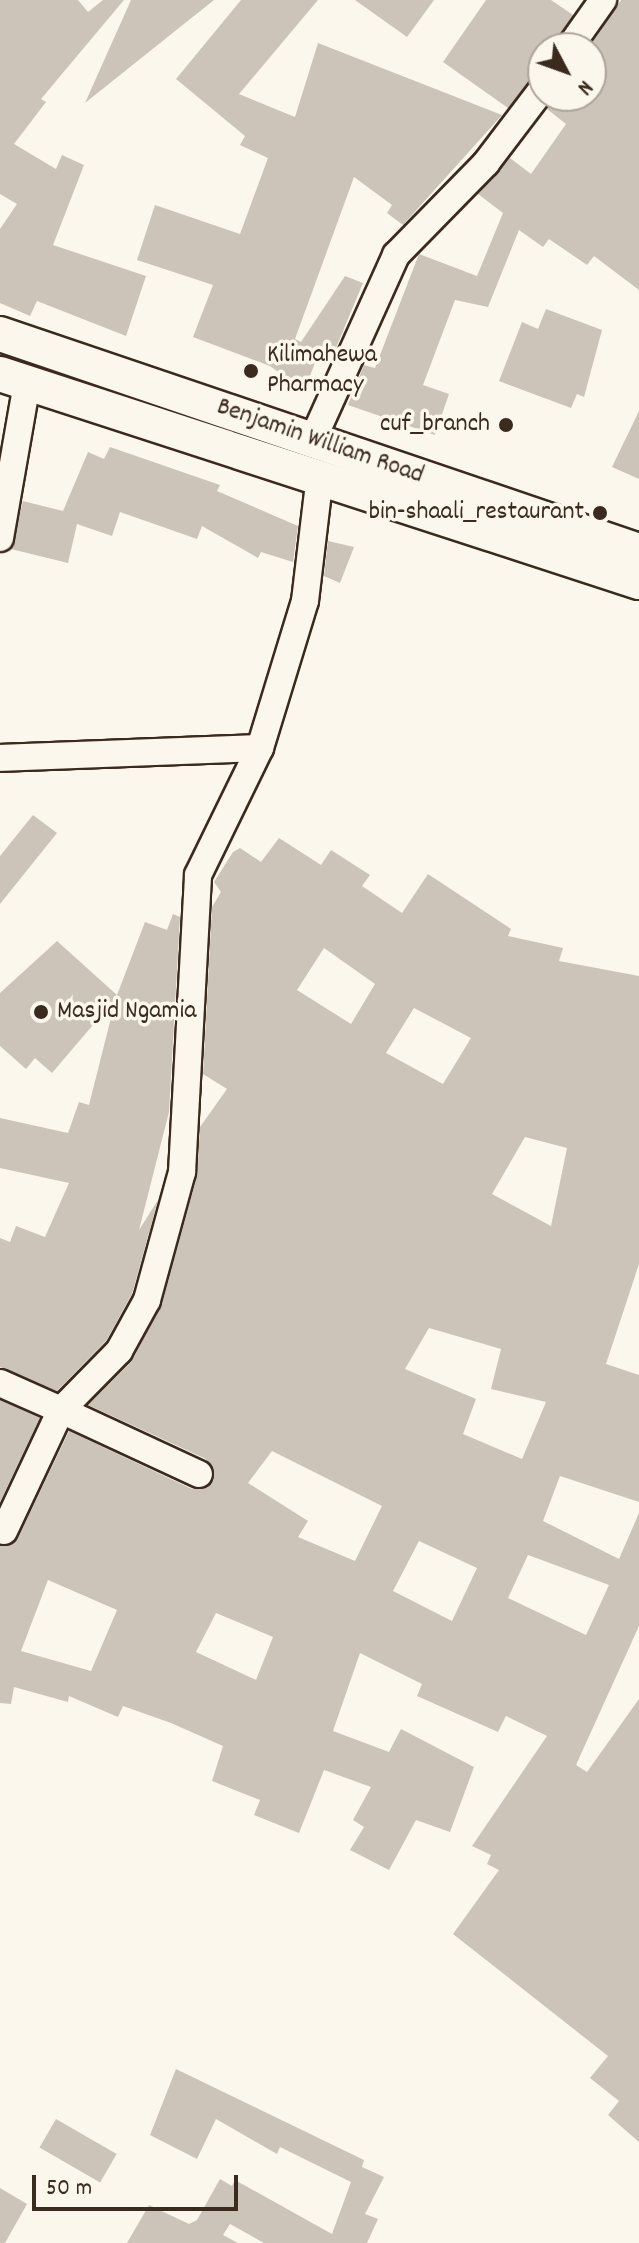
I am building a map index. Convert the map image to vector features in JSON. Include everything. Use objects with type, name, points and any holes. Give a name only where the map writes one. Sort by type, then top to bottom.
[{"type":"main road","name":"Benjamin William Road","points":[[0,334],[639,551]]},
{"type":"main road","name":"Benjamin William Road","points":[[14,379],[320,475],[639,582]]},
{"type":"street","points":[[576,32],[589,5]]},
{"type":"street","points":[[313,439],[396,255],[486,163],[527,109]]},
{"type":"street","points":[[0,538],[14,379]]},
{"type":"street","points":[[4,1531],[61,1410],[119,1351],[147,1300],[182,1172],[198,875],[260,748],[305,601],[320,475]]},
{"type":"street","points":[[0,758],[260,748]]},
{"type":"street","points":[[0,1383],[199,1474]]},
{"type":"building","points":[[0,0],[78,0],[88,12],[103,0],[124,0],[41,99],[46,102],[14,144],[56,169],[62,155],[84,165],[53,245],[146,276],[126,336],[37,301],[30,316],[0,303],[0,229],[17,204],[0,194]]},
{"type":"building","points":[[131,0],[214,0],[85,103]]},
{"type":"building","points":[[241,0],[318,0],[239,94],[295,117],[318,43],[502,115],[403,225],[387,213],[392,205],[354,177],[295,339],[301,342],[345,276],[363,283],[333,355],[320,350],[303,394],[282,385],[285,377],[270,366],[193,337],[213,285],[137,260],[155,205],[240,234],[268,158],[240,145],[245,136],[176,79]]},
{"type":"building","points":[[355,0],[434,0],[407,37]]},
{"type":"building","points":[[486,0],[551,0],[573,15],[563,32],[527,32],[527,88],[508,108],[443,62]]},
{"type":"building","points":[[621,0],[639,0],[639,290],[594,256],[587,265],[549,239],[543,247],[519,230],[488,307],[455,300],[423,385],[449,394],[435,435],[348,405],[364,365],[375,368],[419,254],[477,276],[503,213],[478,194],[510,158],[531,174],[566,124],[551,112],[607,112],[607,32],[600,32]]},
{"type":"building","points":[[546,309],[602,330],[584,397],[577,394],[571,408],[499,381],[522,322],[538,329]]},
{"type":"building","points":[[639,411],[639,479],[612,467]]},
{"type":"building","points":[[110,447],[220,485],[217,491],[298,526],[293,562],[261,552],[258,558],[202,526],[197,539],[120,512],[112,536],[77,524],[68,563],[11,549],[23,501],[63,511],[88,452],[104,459]]},
{"type":"building","points":[[328,541],[354,547],[340,583],[324,576]]},
{"type":"building","points":[[33,815],[57,833],[0,904],[0,856]]},
{"type":"building","points":[[279,838],[321,865],[331,850],[370,875],[362,886],[402,913],[428,874],[511,929],[508,936],[563,948],[559,961],[639,976],[639,1264],[606,1364],[639,1375],[639,1502],[560,1476],[543,1521],[619,1559],[639,1513],[639,1626],[576,1765],[587,1772],[639,1699],[639,2142],[608,2115],[619,2101],[590,2078],[608,2056],[453,1934],[499,1870],[487,1864],[491,1855],[472,1846],[547,1736],[506,1716],[498,1732],[417,1696],[422,1684],[360,1653],[333,1731],[389,1752],[401,1729],[474,1767],[450,1832],[416,1820],[389,1870],[350,1850],[364,1827],[353,1820],[371,1787],[324,1770],[299,1833],[254,1815],[260,1800],[212,1781],[223,1746],[171,1723],[123,1706],[118,1717],[69,1696],[68,1702],[14,1687],[11,1704],[0,1703],[0,1546],[18,1538],[69,1431],[192,1489],[214,1480],[206,1459],[88,1405],[131,1362],[161,1307],[197,1176],[200,1127],[227,1089],[203,1074],[212,907],[221,892],[214,882],[233,852],[240,848],[261,862]],"holes":[[[324,948],[375,984],[351,1024],[297,990]],[[414,1008],[471,1038],[443,1084],[386,1053]],[[525,1137],[567,1148],[551,1226],[492,1194]],[[429,1328],[501,1349],[491,1389],[546,1402],[522,1459],[463,1434],[476,1399],[405,1369]],[[272,1451],[382,1506],[355,1561],[298,1537],[308,1521],[248,1483]],[[419,1541],[477,1568],[452,1621],[393,1591]],[[528,1555],[609,1585],[586,1635],[508,1598]],[[48,1580],[117,1610],[91,1671],[21,1651]],[[216,1613],[273,1637],[256,1680],[196,1652]]]},
{"type":"building","points":[[173,914],[180,917],[169,1112],[139,1230],[158,1200],[132,1294],[106,1341],[57,1391],[0,1367],[0,1238],[10,1242],[16,1226],[45,1237],[69,1183],[0,1168],[0,1118],[68,1133],[79,1102],[89,1105],[116,998],[52,1073],[35,1058],[26,1069],[0,1046],[0,993],[57,941],[117,995],[145,922],[167,930]]},
{"type":"building","points":[[0,1400],[40,1418],[0,1502]]},
{"type":"building","points":[[176,2069],[364,2160],[362,2167],[384,2177],[365,2214],[378,2219],[367,2243],[264,2243],[230,2224],[223,2235],[238,2243],[127,2243],[149,2205],[189,2224],[197,2220],[220,2179],[232,2186],[235,2180],[332,2234],[351,2182],[280,2147],[277,2154],[216,2119],[197,2159],[150,2135]]},
{"type":"building","points":[[56,2119],[117,2154],[100,2183],[40,2148]]},
{"type":"building","points":[[0,2188],[27,2204],[5,2243],[0,2243]]},
{"type":"place","name":"Kilimahewa Pharmacy","points":[[251,371]]},
{"type":"place","name":"cuf_branch","points":[[506,425]]},
{"type":"place","name":"bin-shaali_restaurant","points":[[600,513]]},
{"type":"place","name":"Masjid Ngamia","points":[[41,1012]]}]
